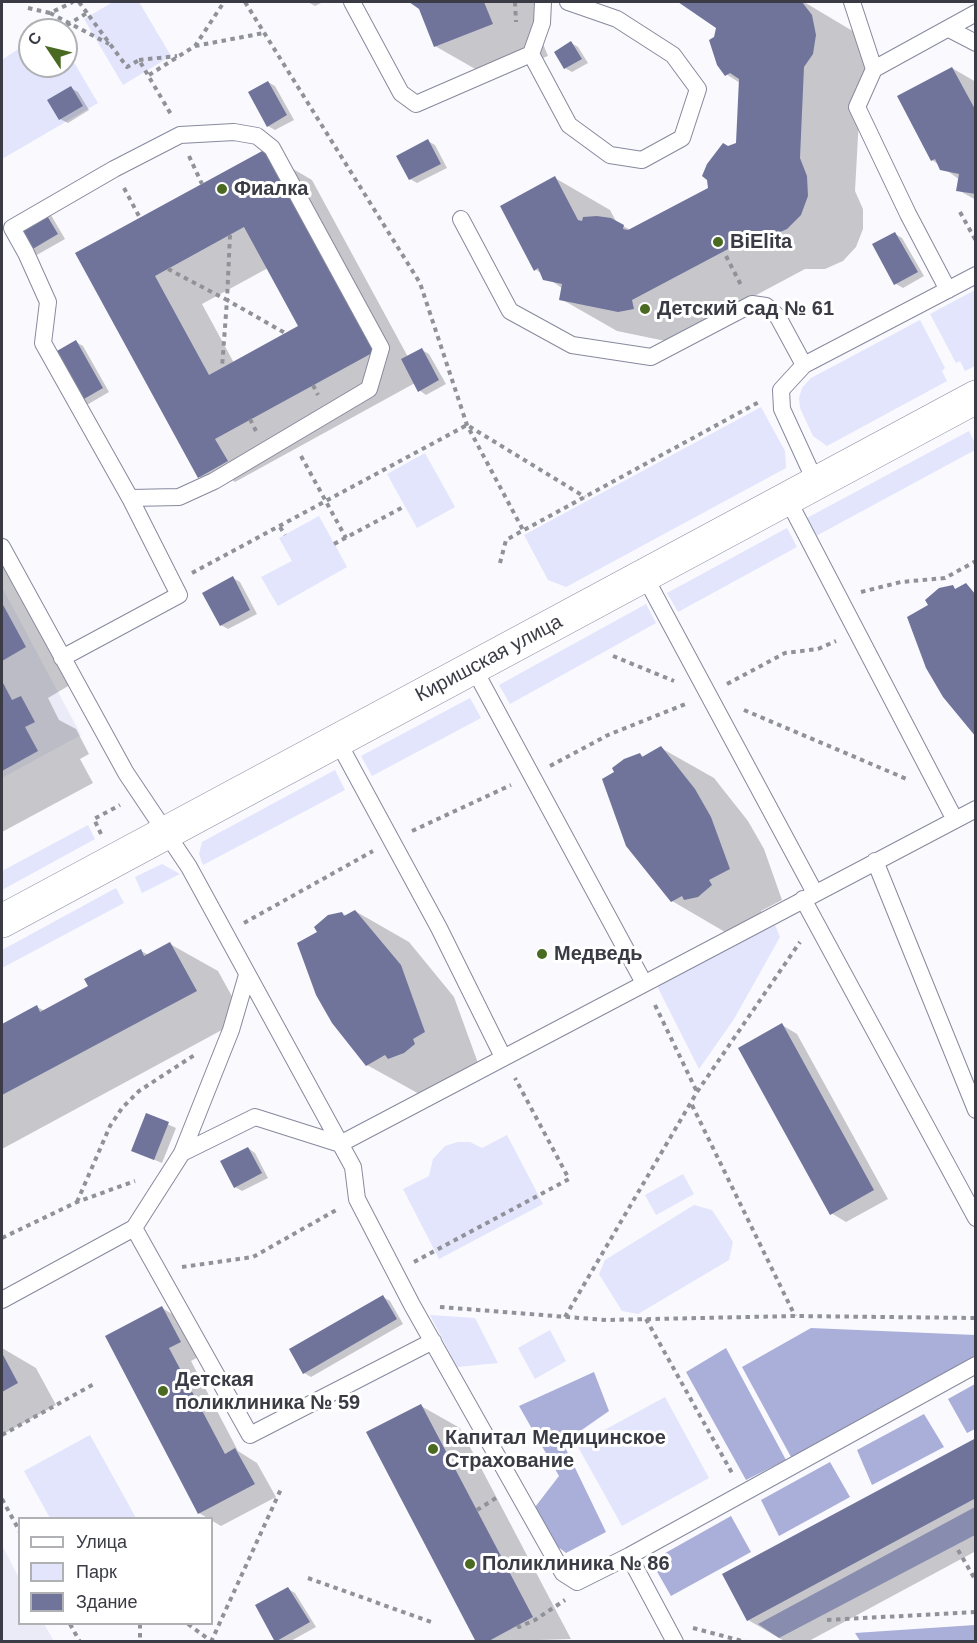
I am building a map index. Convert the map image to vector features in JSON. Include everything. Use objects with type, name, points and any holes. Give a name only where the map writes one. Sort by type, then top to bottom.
[{"type":"street","name":"Киришская улица","points":[[2,921],[975,397]]},
{"type":"lane","points":[[352,2],[401,93],[416,104],[531,54],[542,23],[543,2]]},
{"type":"lane","points":[[531,54],[569,125],[610,155],[642,160],[682,138],[698,89],[673,55],[617,19],[568,2]]},
{"type":"lane","points":[[852,2],[874,69]]},
{"type":"lane","points":[[948,290],[908,214],[857,106],[874,69],[975,13]]},
{"type":"lane","points":[[949,28],[975,43]]},
{"type":"lane","points":[[62,658],[179,595],[130,498],[43,343],[48,302],[26,253],[7,226],[180,135],[234,132],[256,136],[272,147],[381,348],[369,389],[329,415],[214,481],[179,497],[130,498]]},
{"type":"lane","points":[[461,219],[510,311],[572,345],[651,357],[752,304],[766,306],[778,317],[804,365]]},
{"type":"lane","points":[[816,483],[782,409],[781,390],[804,365],[975,275]]},
{"type":"lane","points":[[787,498],[955,820]]},
{"type":"lane","points":[[2,548],[126,773],[189,867],[353,1167],[357,1198],[412,1305],[563,1573],[577,1582],[629,1556],[975,1365]]},
{"type":"lane","points":[[644,575],[708,695],[809,896],[814,921],[975,1218]]},
{"type":"lane","points":[[473,667],[644,982]]},
{"type":"lane","points":[[338,740],[439,928],[503,1057]]},
{"type":"lane","points":[[182,1153],[255,1117],[340,1144],[975,809]]},
{"type":"lane","points":[[875,861],[975,1110]]},
{"type":"lane","points":[[2,1300],[134,1228],[182,1153],[231,1030],[247,975]]},
{"type":"lane","points":[[134,1228],[250,1435],[433,1341]]},
{"type":"lane","points":[[629,1556],[675,1641]]},
{"type":"path","points":[[50,13],[74,2]]},
{"type":"path","points":[[79,2],[127,67],[139,60],[179,56]]},
{"type":"path","points":[[195,46],[224,2]]},
{"type":"path","points":[[245,2],[420,284],[467,426],[524,530]]},
{"type":"path","points":[[515,2],[516,28]]},
{"type":"path","points":[[28,8],[50,13],[58,18]]},
{"type":"path","points":[[78,18],[87,13]]},
{"type":"path","points":[[78,29],[110,44]]},
{"type":"path","points":[[149,75],[195,46],[264,33]]},
{"type":"path","points":[[139,60],[180,135]]},
{"type":"path","points":[[194,169],[202,184]]},
{"type":"path","points":[[132,203],[140,218]]},
{"type":"path","points":[[960,212],[975,241]]},
{"type":"path","points":[[222,368],[230,235]]},
{"type":"path","points":[[726,256],[752,304]]},
{"type":"path","points":[[168,269],[285,333]]},
{"type":"path","points":[[500,563],[506,540],[781,390]]},
{"type":"path","points":[[467,426],[585,497]]},
{"type":"path","points":[[173,584],[467,426]]},
{"type":"path","points":[[296,448],[346,538]]},
{"type":"path","points":[[334,544],[405,506]]},
{"type":"path","points":[[280,526],[285,535]]},
{"type":"path","points":[[852,594],[901,582],[945,578],[975,561]]},
{"type":"path","points":[[613,656],[942,795]]},
{"type":"path","points":[[565,1317],[697,1092],[814,921]]},
{"type":"path","points":[[644,982],[697,1092]]},
{"type":"path","points":[[77,1202],[110,1126],[122,1107],[139,1091],[231,1030]]},
{"type":"path","points":[[395,1272],[569,1179],[503,1057]]},
{"type":"path","points":[[691,1104],[795,1316]]},
{"type":"path","points":[[2,1238],[123,1183],[168,1173]]},
{"type":"path","points":[[158,1270],[253,1257],[357,1198]]},
{"type":"path","points":[[412,1305],[565,1317],[646,1319],[795,1316],[975,1318]]},
{"type":"path","points":[[646,1319],[743,1493]]},
{"type":"path","points":[[2,1435],[94,1384]]},
{"type":"path","points":[[191,1625],[211,1641],[281,1489]]},
{"type":"path","points":[[2,1499],[18,1528]]},
{"type":"path","points":[[477,1510],[494,1500]]},
{"type":"path","points":[[958,1550],[975,1581]]},
{"type":"path","points":[[308,1578],[431,1622]]},
{"type":"path","points":[[518,1625],[519,1627],[535,1620],[573,1595]]},
{"type":"path","points":[[826,1620],[975,1612]]},
{"type":"path","points":[[664,1620],[746,1641]]},
{"type":"path","points":[[71,1625],[80,1641]]},
{"type":"path","points":[[140,1625],[140,1641]]},
{"type":"shaded area","points":[[2,587],[81,735],[2,778]]},
{"type":"shaded area","points":[[811,1328],[975,1335],[975,1360],[791,1457],[742,1367]]},
{"type":"shaded area","points":[[726,1348],[786,1460],[746,1480],[686,1372]]},
{"type":"shaded area","points":[[594,1372],[609,1411],[563,1443],[606,1532],[566,1553],[549,1540],[532,1511],[559,1476],[519,1406]]},
{"type":"shaded area","points":[[975,1384],[975,1429],[967,1433],[948,1399]]},
{"type":"shaded area","points":[[924,1414],[944,1447],[872,1485],[857,1450]]},
{"type":"shaded area","points":[[830,1462],[850,1497],[779,1536],[761,1500]]},
{"type":"shaded area","points":[[975,1507],[975,1535],[779,1638],[758,1624]]},
{"type":"shaded area","points":[[731,1516],[751,1552],[671,1596],[651,1561]]},
{"type":"shaded area","points":[[2,1545],[18,1576],[18,1625],[45,1625],[54,1641],[2,1641]]},
{"type":"shaded area","points":[[975,1625],[975,1641],[860,1641],[855,1633]]},
{"type":"green space","points":[[113,2],[139,2],[171,56],[123,85],[84,19]]},
{"type":"green space","points":[[18,49],[18,78],[78,78],[78,69],[98,103],[2,159],[2,60]]},
{"type":"green space","points":[[975,290],[975,366],[965,371],[960,361],[956,363],[930,314]]},
{"type":"green space","points":[[920,320],[945,368],[942,371],[947,381],[827,446],[813,436],[800,408],[799,398],[802,388],[811,378]]},
{"type":"green space","points":[[761,407],[785,451],[786,468],[566,587],[548,580],[524,535]]},
{"type":"green space","points":[[969,431],[975,443],[975,450],[816,536],[807,518]]},
{"type":"green space","points":[[425,453],[455,507],[417,528],[387,474]]},
{"type":"green space","points":[[319,516],[347,567],[278,606],[261,577],[292,561],[279,538]]},
{"type":"green space","points":[[787,528],[797,547],[678,612],[667,593]]},
{"type":"green space","points":[[646,604],[656,623],[510,704],[499,685]]},
{"type":"green space","points":[[470,698],[481,718],[372,776],[361,756]]},
{"type":"green space","points":[[335,770],[345,790],[203,865],[199,854],[202,842]]},
{"type":"green space","points":[[88,825],[95,839],[2,890],[2,871]]},
{"type":"green space","points":[[162,864],[180,874],[142,893],[135,877]]},
{"type":"green space","points":[[116,888],[124,903],[2,968],[2,950]]},
{"type":"green space","points":[[773,920],[780,937],[734,1019],[699,1069],[656,984]]},
{"type":"green space","points":[[507,1135],[543,1204],[439,1259],[403,1189],[429,1176],[433,1159],[445,1146],[458,1142],[470,1142],[482,1148]]},
{"type":"green space","points":[[683,1174],[694,1194],[656,1215],[645,1195]]},
{"type":"green space","points":[[694,1205],[712,1210],[733,1242],[729,1260],[638,1314],[622,1311],[599,1274],[605,1260]]},
{"type":"green space","points":[[430,1315],[475,1318],[498,1363],[457,1367]]},
{"type":"green space","points":[[550,1330],[566,1361],[535,1379],[518,1348]]},
{"type":"green space","points":[[665,1397],[709,1478],[622,1526],[577,1445]]},
{"type":"green space","points":[[90,1435],[135,1517],[49,1517],[24,1471]]},
{"type":"building","points":[[409,2],[484,2],[493,24],[434,47],[419,9]]},
{"type":"building","points":[[678,2],[802,2],[812,15],[816,35],[813,54],[804,67],[800,158],[807,176],[808,196],[801,215],[787,229],[769,237],[749,238],[632,300],[634,309],[618,312],[559,300],[562,284],[543,280],[538,268],[534,271],[500,206],[555,176],[578,220],[582,221],[583,217],[597,216],[611,218],[624,225],[623,229],[628,230],[708,188],[707,180],[702,176],[707,164],[723,143],[728,146],[736,143],[739,79],[730,73],[725,76],[717,65],[709,40],[714,37],[716,28]]},
{"type":"building","points":[[571,41],[582,59],[564,69],[554,52]]},
{"type":"building","points":[[952,67],[976,111],[976,194],[956,191],[959,174],[940,170],[935,159],[931,161],[897,96]]},
{"type":"building","points":[[268,81],[287,115],[267,127],[248,92]]},
{"type":"building","points":[[71,86],[83,106],[59,120],[47,100]]},
{"type":"building","points":[[428,139],[441,164],[409,180],[396,156]]},
{"type":"building","points":[[264,150],[374,352],[215,439],[228,461],[198,478],[75,253]],"holes":[[[244,227],[298,326],[209,375],[155,276]]]},
{"type":"building","points":[[43,209],[58,234],[26,253],[12,228]]},
{"type":"building","points":[[895,232],[918,272],[894,285],[872,244]]},
{"type":"building","points":[[76,340],[103,388],[77,403],[50,355]]},
{"type":"building","points":[[422,348],[439,380],[418,392],[401,359]]},
{"type":"building","points":[[233,576],[250,610],[220,626],[202,593]]},
{"type":"building","points":[[966,583],[976,595],[976,737],[943,697],[926,668],[907,617],[928,605],[925,600],[939,588],[953,585],[955,589]]},
{"type":"building","points":[[2,603],[26,647],[2,661]]},
{"type":"building","points":[[2,681],[12,700],[21,696],[35,722],[25,727],[38,751],[2,771]]},
{"type":"building","points":[[661,746],[695,789],[711,817],[730,869],[709,880],[712,885],[698,897],[684,900],[682,896],[671,902],[626,846],[602,779],[614,772],[612,768],[624,759],[640,753],[642,757]]},
{"type":"building","points":[[355,910],[401,965],[425,1032],[413,1039],[415,1044],[404,1053],[388,1059],[385,1055],[366,1066],[332,1023],[316,995],[297,943],[317,932],[314,927],[328,915],[342,912],[344,916]]},
{"type":"building","points":[[170,942],[197,991],[2,1095],[2,1024],[37,1005],[40,1012],[88,986],[84,979],[141,949],[144,956]]},
{"type":"building","points":[[782,1023],[874,1190],[830,1215],[738,1048]]},
{"type":"building","points":[[146,1113],[169,1122],[154,1160],[131,1151]]},
{"type":"building","points":[[248,1147],[262,1173],[234,1188],[220,1161]]},
{"type":"building","points":[[383,1295],[397,1319],[303,1374],[289,1349]]},
{"type":"building","name":"Детская поликлиника № 59","points":[[162,1306],[181,1342],[169,1348],[225,1454],[235,1448],[255,1484],[198,1514],[105,1336]]},
{"type":"building","points":[[2,1353],[18,1383],[2,1392]]},
{"type":"building","name":"Поликлиника № 86","points":[[421,1404],[533,1617],[487,1642],[476,1642],[366,1432]]},
{"type":"building","points":[[976,1438],[976,1498],[747,1621],[722,1574]]},
{"type":"building","points":[[288,1587],[310,1622],[275,1642],[255,1605]]},
{"type":"place","name":"Фиалка","points":[[222,189]]},
{"type":"place","name":"BiElita","points":[[718,242]]},
{"type":"place","name":"Детский сад № 61","points":[[645,309]]},
{"type":"place","name":"Медведь","points":[[542,954]]},
{"type":"place","name":"Детская поликлиника № 59","points":[[163,1391]]},
{"type":"place","name":"Капитал Медицинское Страхование","points":[[433,1449]]},
{"type":"place","name":"Поликлиника № 86","points":[[470,1564]]}]
